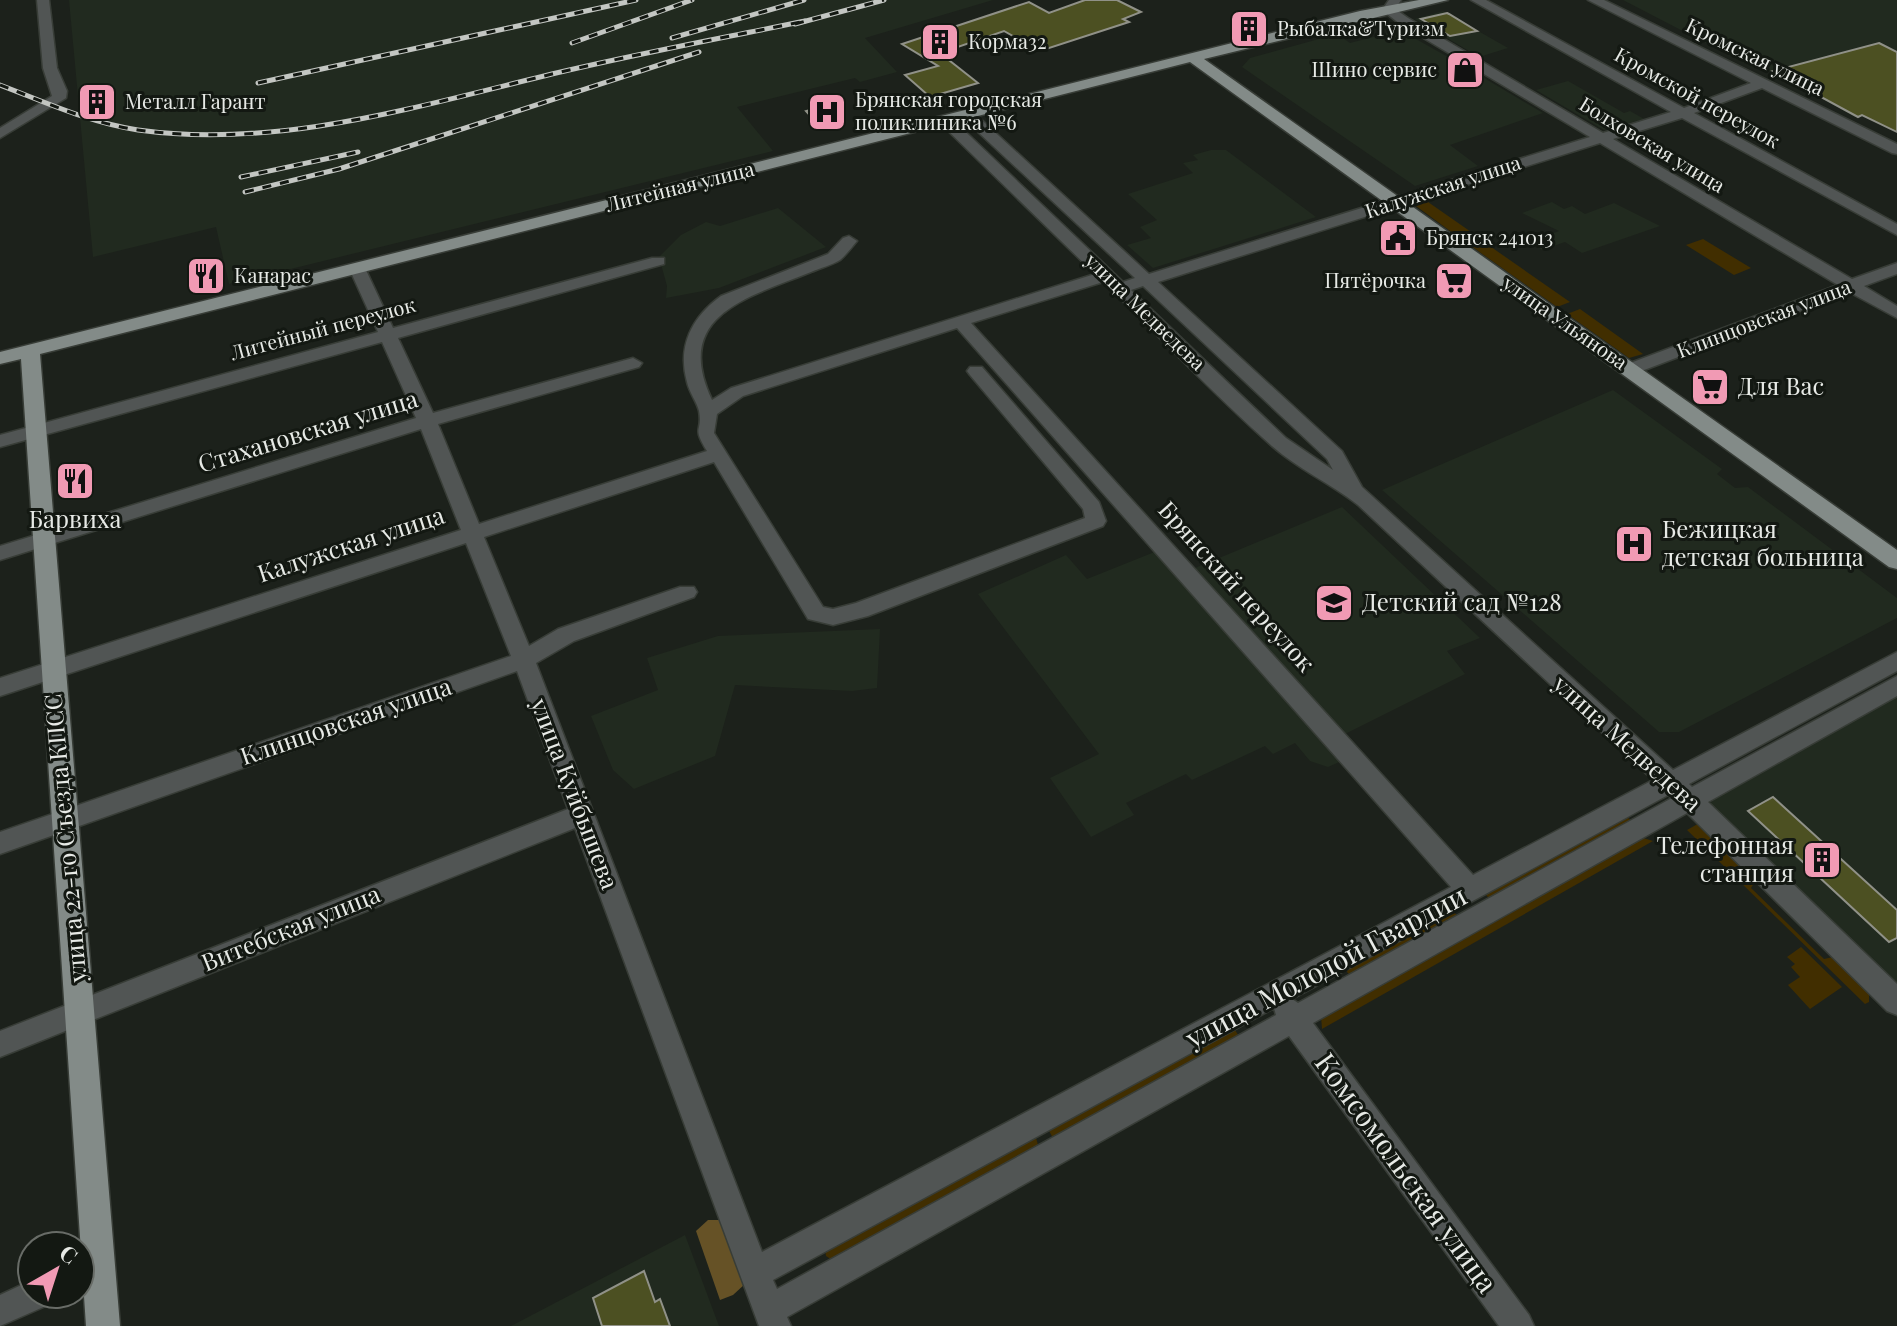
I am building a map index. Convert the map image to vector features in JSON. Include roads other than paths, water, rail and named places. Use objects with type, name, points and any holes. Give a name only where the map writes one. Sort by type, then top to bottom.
[{"type":"main road","name":"Литейная улица","points":[[0,358],[1194,58],[1360,15],[1389,3],[1441,0]]},
{"type":"main road","points":[[1211,53],[1246,79],[1241,93]]},
{"type":"main road","name":"улица Ульянова","points":[[1194,58],[1897,561]]},
{"type":"main road","points":[[32,387],[59,357],[85,344],[112,338],[132,325]]},
{"type":"main road","name":"улица 22-го Съезда КПСС","points":[[30,351],[80,1013],[88,1230]]},
{"type":"main road","name":"улица 22-го Съезда КПСС","points":[[96,1298],[103,1326]]},
{"type":"street","points":[[0,134],[59,98],[60,91],[50,68],[43,0]]},
{"type":"street","name":"Кромской переулок","points":[[1477,0],[1897,230]]},
{"type":"street","name":"Кромская улица","points":[[1594,0],[1897,150]]},
{"type":"street","name":"Болховская улица","points":[[1389,3],[1600,138],[1897,313]]},
{"type":"street","name":"Калужская улица","points":[[1121,288],[1682,113],[1763,83]]},
{"type":"street","name":"улица Медведева","points":[[968,115],[1335,455],[1354,490]]},
{"type":"street","name":"улица Медведева","points":[[945,120],[1279,442],[1317,471],[1354,490],[1691,801],[1897,1002]]},
{"type":"street","points":[[849,241],[834,257],[716,307],[693,341],[690,352],[697,388],[708,411],[705,433],[816,613],[833,617],[860,610],[1096,521],[1092,507],[976,371]]},
{"type":"street","name":"Литейный переулок","points":[[0,441],[658,261]]},
{"type":"street","name":"улица Куйбышева","points":[[357,268],[427,421],[524,660],[772,1318]]},
{"type":"street","name":"Клинцовская улица","points":[[1631,369],[1897,268]]},
{"type":"street","points":[[708,411],[737,392],[1107,275]]},
{"type":"street","name":"Брянский переулок","points":[[960,321],[1470,890]]},
{"type":"street","name":"Стахановская улица","points":[[0,553],[427,421],[633,363]]},
{"type":"street","name":"Калужская улица","points":[[0,687],[719,454]]},
{"type":"street","name":"Клинцовская улица","points":[[0,843],[524,660],[566,635],[687,592]]},
{"type":"street","name":"улица Молодой Гвардии","points":[[754,1273],[1897,661]]},
{"type":"street","name":"улица Молодой Гвардии","points":[[772,1318],[838,1270],[1897,685]]},
{"type":"street","name":"Витебская улица","points":[[0,1044],[582,814]]},
{"type":"street","name":"Комсомольская улица","points":[[1276,993],[1518,1326]]},
{"type":"railway","points":[[258,83],[636,0]]},
{"type":"railway","points":[[572,43],[692,0]]},
{"type":"railway","points":[[672,38],[804,0]]},
{"type":"railway","points":[[795,24],[884,0]]},
{"type":"railway","points":[[0,85],[68,111],[138,130],[190,134],[292,130],[393,112],[609,61],[805,21]]},
{"type":"railway","points":[[245,192],[339,169],[699,52]]},
{"type":"railway","points":[[241,177],[358,152]]},
{"type":"place","name":"Рыбалка&Туризм","points":[[1249,29]]},
{"type":"place","name":"Корма32","points":[[940,42]]},
{"type":"place","name":"Шино сервис","points":[[1465,70]]},
{"type":"place","name":"Металл Гарант","points":[[97,102]]},
{"type":"place","name":"Брянская городская поликлиника №6","points":[[827,112]]},
{"type":"place","name":"Брянск 241013","points":[[1398,238]]},
{"type":"place","name":"Канарас","points":[[206,276]]},
{"type":"place","name":"Пятёрочка","points":[[1454,281]]},
{"type":"place","name":"Для Вас","points":[[1710,387]]},
{"type":"place","name":"Барвиха","points":[[75,481]]},
{"type":"place","name":"Бежицкая детская больница","points":[[1634,544]]},
{"type":"place","name":"Детский сад №128","points":[[1334,603]]},
{"type":"place","name":"Телефонная станция","points":[[1822,860]]}]
